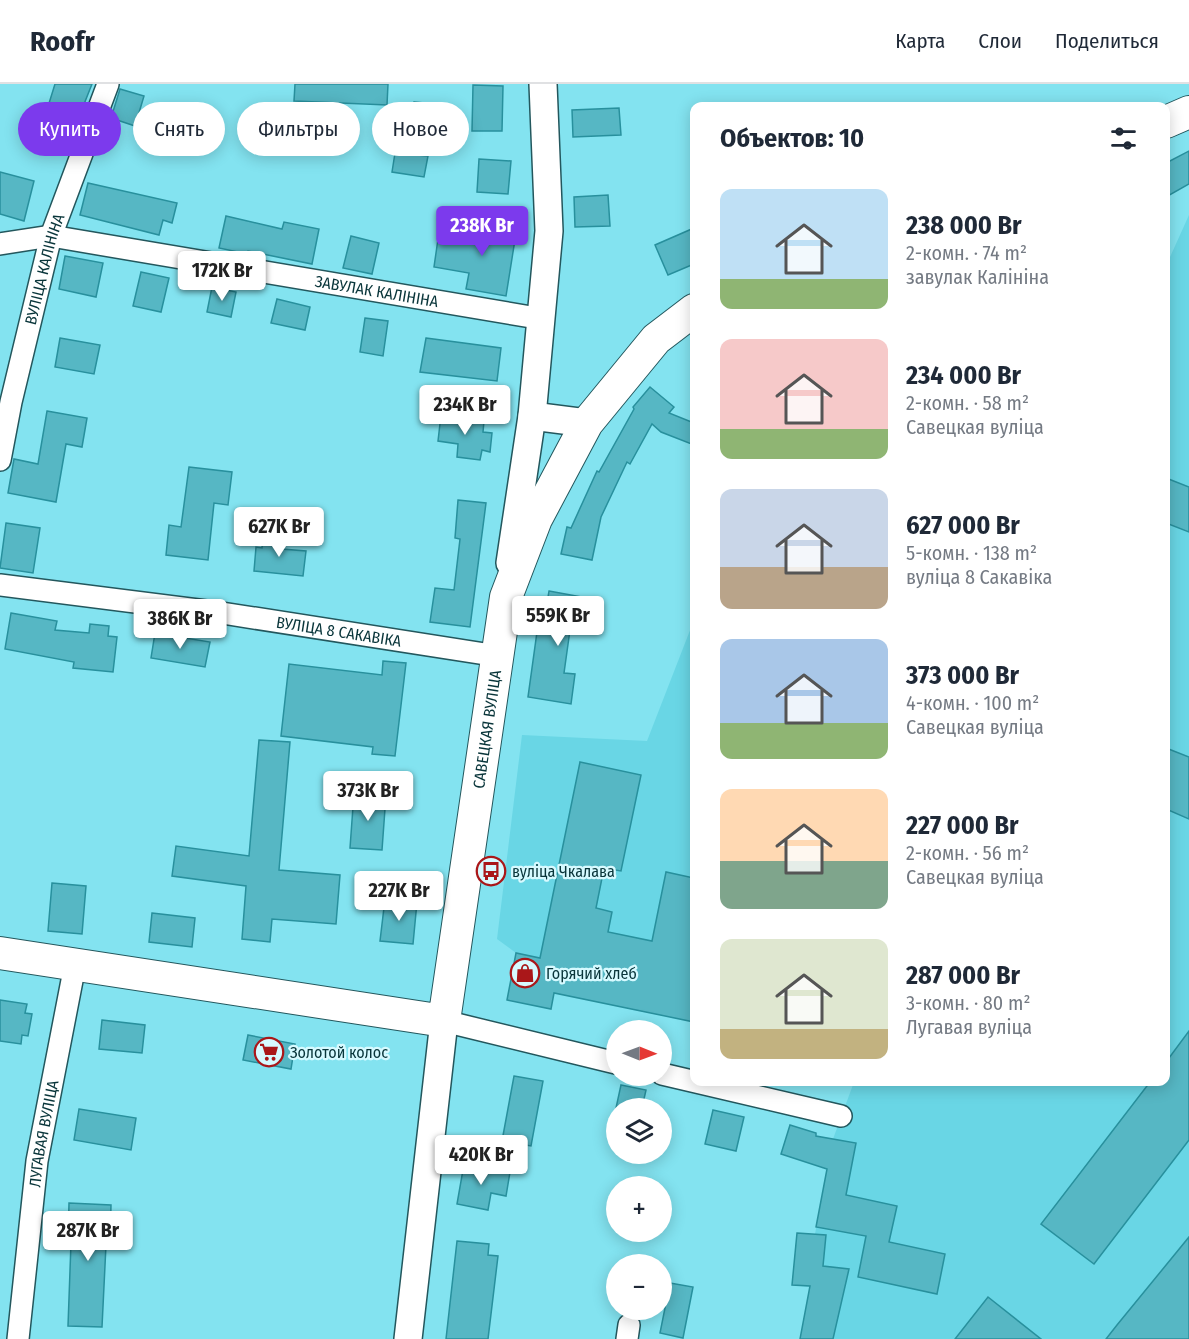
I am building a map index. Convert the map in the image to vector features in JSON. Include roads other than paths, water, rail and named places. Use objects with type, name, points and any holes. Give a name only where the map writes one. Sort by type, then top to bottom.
[{"type":"highway","points":[[1170,120],[1189,112]]},
{"type":"highway","points":[[506,597],[536,519],[587,423],[656,339],[690,313]]},
{"type":"highway","name":"САВЕЦКАЯ ВУЛІЦА","points":[[444,1021],[506,597]]},
{"type":"highway","points":[[0,953],[444,1021]]},
{"type":"main road","name":"САВЕЦКАЯ ВУЛІЦА","points":[[506,597],[532,416],[543,319],[549,231],[543,84]]},
{"type":"main road","points":[[532,416],[587,423]]},
{"type":"main road","name":"САВЕЦКАЯ ВУЛІЦА","points":[[408,1339],[444,1021]]},
{"type":"street","name":"ВУЛІЦА КАЛІНІНА","points":[[0,460],[11,402],[51,236],[108,84]]},
{"type":"street","name":"ЗАВУЛАК КАЛІНІНА","points":[[0,244],[51,236],[543,319]]},
{"type":"street","name":"ВУЛІЦА 8 САКАВІКА","points":[[0,585],[222,613],[498,656]]},
{"type":"street","name":"ЛУГАВАЯ ВУЛІЦА","points":[[18,1339],[37,1161],[75,965]]},
{"type":"street","points":[[444,1021],[606,1061]]},
{"type":"street","points":[[672,1076],[690,1081]]},
{"type":"street","points":[[713,1086],[841,1116]]},
{"type":"place","name":"вуліца Чкалава","points":[[491,871]]},
{"type":"place","name":"Горячий хлеб","points":[[525,973]]},
{"type":"place","name":"Золотой колос","points":[[269,1052]]}]
